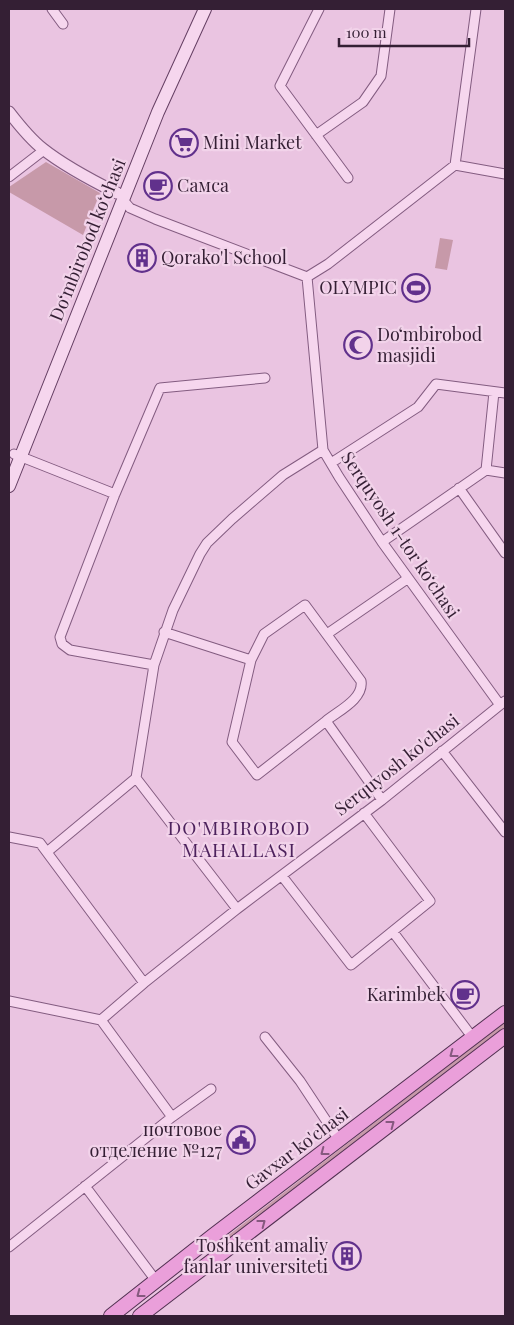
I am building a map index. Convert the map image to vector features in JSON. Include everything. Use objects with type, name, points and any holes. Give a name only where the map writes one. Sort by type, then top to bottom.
[{"type":"main road","name":"Doʻmbirobod koʻchasi","points":[[122,199],[150,114],[196,9]]},
{"type":"main road","name":"Doʻmbirobod koʻchasi","points":[[9,486],[18,455],[122,199],[158,112],[205,9]]},
{"type":"main road","name":"Doʻmbirobod koʻchasi","points":[[9,467],[18,455]]},
{"type":"main road","name":"Gavxar ko'chasi","points":[[111,1316],[505,1013]]},
{"type":"main road","name":"Gavxar ko'chasi","points":[[140,1316],[505,1036]]},
{"type":"main road","points":[[214,1235],[227,1250]]},
{"type":"street","points":[[52,9],[63,24]]},
{"type":"street","points":[[319,9],[280,86],[348,178]]},
{"type":"street","points":[[316,135],[363,102],[381,76],[390,9]]},
{"type":"street","points":[[9,112],[25,132],[44,150],[122,199],[307,277],[328,264],[455,165],[476,9]]},
{"type":"street","points":[[9,177],[44,150]]},
{"type":"street","points":[[455,165],[505,174]]},
{"type":"street","name":"Serquyosh 1-tor koʻchasi","points":[[307,277],[323,450],[407,578],[503,703]]},
{"type":"street","points":[[154,665],[70,650],[60,641],[60,637],[115,494],[160,388],[265,378]]},
{"type":"street","points":[[331,463],[418,407],[436,384],[505,393]]},
{"type":"street","points":[[486,470],[494,392]]},
{"type":"street","points":[[47,852],[136,778],[154,665],[164,632],[181,590],[207,543],[283,475],[323,450]]},
{"type":"street","points":[[18,455],[115,494]]},
{"type":"street","points":[[382,542],[486,470],[505,474]]},
{"type":"street","points":[[459,488],[505,552]]},
{"type":"street","points":[[327,634],[407,578]]},
{"type":"street","points":[[305,605],[327,634],[361,682],[362,685],[358,696],[257,775],[232,742],[250,660],[264,634],[305,605]]},
{"type":"street","points":[[164,632],[250,660]]},
{"type":"street","name":"Serquyosh ko'chasi","points":[[101,1020],[237,909],[382,800],[503,703]]},
{"type":"street","points":[[326,721],[382,800]]},
{"type":"street","points":[[442,751],[505,832]]},
{"type":"street","points":[[136,778],[237,909]]},
{"type":"street","points":[[282,876],[351,965],[430,901],[364,813]]},
{"type":"street","points":[[9,838],[40,843],[144,983]]},
{"type":"street","points":[[393,932],[473,1038]]},
{"type":"street","points":[[9,1001],[101,1020],[172,1117]]},
{"type":"street","points":[[265,1037],[300,1082],[340,1140]]},
{"type":"street","points":[[9,1247],[172,1117],[211,1089]]},
{"type":"street","points":[[85,1186],[157,1282]]},
{"type":"shaded area","points":[[46,162],[100,193],[83,235],[9,192],[9,187]]},
{"type":"shaded area","points":[[440,238],[453,240],[447,270],[435,268]]},
{"type":"shaded area","points":[[505,1022],[505,1029],[229,1241],[226,1237]]},
{"type":"place","name":"Mini Market","points":[[184,143]]},
{"type":"place","name":"Самса","points":[[158,186]]},
{"type":"place","name":"Qorako'l School","points":[[142,258]]},
{"type":"place","name":"OLYMPIC","points":[[416,288]]},
{"type":"place","name":"Do‘mbirobod masjidi","points":[[358,345]]},
{"type":"place","name":"Karimbek","points":[[465,995]]},
{"type":"place","name":"почтовое отделение №127","points":[[241,1140]]},
{"type":"place","name":"Toshkent amaliy fanlar universiteti","points":[[347,1256]]},
{"type":"district","name":"DO'MBIROBOD MAHALLASI","points":[[239,839]]}]
